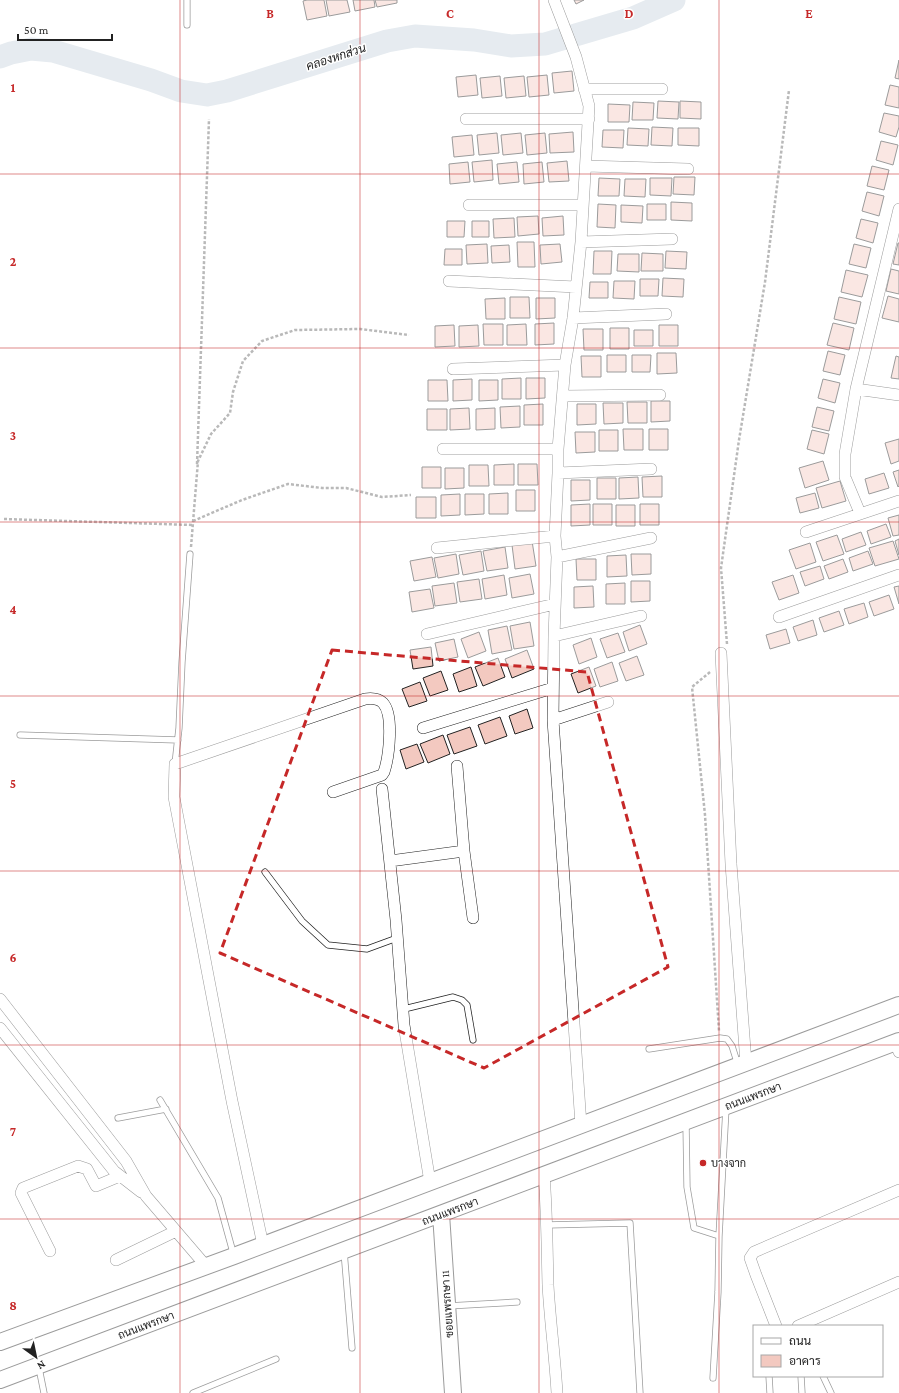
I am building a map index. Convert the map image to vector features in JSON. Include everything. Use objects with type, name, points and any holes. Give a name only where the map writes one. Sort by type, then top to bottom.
[{"type":"main road","points":[[0,1342],[234,1256],[899,1005]]},
{"type":"main road","name":"ถนนแพรกษา","points":[[0,1380],[686,1121],[898,1045]]},
{"type":"main road","name":"ซอยแพรกษา 11","points":[[442,1214],[453,1393]]},
{"type":"street","points":[[554,0],[576,58],[590,106],[581,242],[574,318],[565,365],[558,450],[555,536],[557,557],[553,688],[553,720],[581,1125]]},
{"type":"street","points":[[584,89],[662,89]]},
{"type":"street","points":[[466,119],[589,120]]},
{"type":"street","points":[[586,166],[688,169]]},
{"type":"street","points":[[469,205],[583,205]]},
{"type":"street","points":[[860,513],[845,476],[845,454],[856,389],[899,209]]},
{"type":"street","points":[[581,242],[672,239]]},
{"type":"street","points":[[449,281],[576,287]]},
{"type":"street","points":[[574,318],[666,314]]},
{"type":"street","points":[[452,369],[565,365]]},
{"type":"street","points":[[856,389],[899,395]]},
{"type":"street","points":[[563,396],[660,395]]},
{"type":"street","points":[[443,449],[558,450]]},
{"type":"street","points":[[558,473],[651,469]]},
{"type":"street","points":[[806,532],[899,501]]},
{"type":"street","points":[[437,548],[555,536]]},
{"type":"street","points":[[557,557],[651,538]]},
{"type":"street","points":[[780,617],[899,575]]},
{"type":"street","points":[[427,634],[555,604]]},
{"type":"street","points":[[554,636],[641,616]]},
{"type":"street","points":[[724,652],[731,864],[742,1064]]},
{"type":"street","points":[[423,728],[553,688]]},
{"type":"street","points":[[263,1245],[232,1101],[174,797],[175,764],[365,699],[377,699],[386,708],[389,721],[389,750],[384,772],[382,775],[333,792]]},
{"type":"street","points":[[553,720],[608,702]]},
{"type":"street","points":[[457,766],[464,851],[473,918]]},
{"type":"street","points":[[382,789],[398,938],[404,1025],[430,1182]]},
{"type":"street","points":[[390,861],[464,851]]},
{"type":"street","points":[[0,1000],[126,1161],[146,1196],[206,1266]]},
{"type":"street","points":[[0,1028],[114,1172],[146,1196]]},
{"type":"street","points":[[21,1055],[35,1045]]},
{"type":"street","points":[[50,1251],[21,1193],[23,1188],[78,1166],[86,1169],[96,1186],[120,1176]]},
{"type":"street","points":[[544,1175],[548,1286],[556,1362],[557,1393]]},
{"type":"street","points":[[776,1325],[750,1258],[754,1252],[899,1190]]},
{"type":"street","points":[[116,1260],[176,1231]]},
{"type":"street","points":[[800,1325],[899,1282]]},
{"type":"lane","points":[[187,0],[187,24]]},
{"type":"lane","points":[[175,764],[178,740],[190,554]]},
{"type":"lane","points":[[20,735],[178,740]]},
{"type":"lane","points":[[265,872],[302,921],[328,945],[367,949],[398,938]]},
{"type":"lane","points":[[404,1009],[453,997],[462,1000],[467,1005],[473,1040]]},
{"type":"lane","points":[[649,1049],[720,1038],[728,1039],[742,1064]]},
{"type":"lane","points":[[160,1100],[218,1198],[234,1256]]},
{"type":"lane","points":[[713,1378],[718,1292],[719,1236],[727,1106]]},
{"type":"lane","points":[[118,1118],[166,1109]]},
{"type":"lane","points":[[686,1121],[687,1187],[694,1228],[719,1236]]},
{"type":"lane","points":[[547,1225],[630,1223],[640,1393]]},
{"type":"lane","points":[[344,1251],[352,1348]]},
{"type":"lane","points":[[448,1306],[517,1302]]},
{"type":"lane","points":[[193,1393],[276,1359]]},
{"type":"lane","points":[[38,1365],[44,1393]]},
{"type":"lane","points":[[769,1377],[770,1393]]},
{"type":"lane","points":[[801,1377],[802,1393]]},
{"type":"lane","points":[[823,1377],[831,1393]]},
{"type":"path","points":[[724,652],[721,568],[739,440],[764,282],[789,90]]},
{"type":"path","points":[[196,494],[209,119]]},
{"type":"path","points":[[190,554],[198,461],[211,434],[230,413],[233,392],[243,361],[262,341],[295,330],[360,329],[408,335]]},
{"type":"path","points":[[193,521],[242,500],[288,484],[322,488],[346,488],[382,497],[411,495]]},
{"type":"path","points":[[4,519],[193,525]]},
{"type":"path","points":[[716,668],[692,687],[705,815],[720,1038]]},
{"type":"highlighted area","points":[[332,650],[587,672],[668,967],[484,1068],[220,953]]},
{"type":"building","points":[[324,0],[327,16],[307,20],[303,1]]},
{"type":"building","points":[[326,0],[347,0],[350,12],[329,16]]},
{"type":"building","points":[[353,0],[374,0],[375,7],[355,11]]},
{"type":"building","points":[[375,0],[397,0],[397,3],[377,7]]},
{"type":"building","points":[[574,0],[584,0],[576,4]]},
{"type":"building","points":[[899,60],[899,79],[895,78]]},
{"type":"building","points":[[572,71],[574,91],[554,93],[552,73]]},
{"type":"building","points":[[476,75],[478,95],[458,97],[456,77]]},
{"type":"building","points":[[547,75],[549,95],[529,97],[527,77]]},
{"type":"building","points":[[500,76],[502,96],[482,98],[480,78]]},
{"type":"building","points":[[524,76],[526,96],[506,98],[504,78]]},
{"type":"building","points":[[890,85],[899,87],[899,108],[885,105]]},
{"type":"building","points":[[658,101],[679,102],[678,119],[657,118]]},
{"type":"building","points":[[680,101],[701,102],[701,119],[680,118]]},
{"type":"building","points":[[633,102],[654,103],[653,120],[632,120]]},
{"type":"building","points":[[608,104],[630,105],[629,122],[608,122]]},
{"type":"building","points":[[884,113],[899,116],[899,127],[896,137],[879,132]]},
{"type":"building","points":[[652,127],[673,128],[672,146],[651,145]]},
{"type":"building","points":[[628,128],[649,129],[648,146],[627,145]]},
{"type":"building","points":[[678,128],[699,128],[699,146],[678,145]]},
{"type":"building","points":[[603,130],[624,130],[623,148],[602,147]]},
{"type":"building","points":[[573,132],[574,152],[550,153],[549,134]]},
{"type":"building","points":[[497,133],[499,153],[479,155],[477,135]]},
{"type":"building","points":[[521,133],[523,153],[503,155],[501,135]]},
{"type":"building","points":[[545,133],[547,153],[527,155],[525,135]]},
{"type":"building","points":[[472,135],[474,155],[454,157],[452,137]]},
{"type":"building","points":[[881,141],[898,145],[893,165],[876,160]]},
{"type":"building","points":[[492,160],[493,180],[474,182],[472,162]]},
{"type":"building","points":[[567,161],[569,181],[549,182],[547,163]]},
{"type":"building","points":[[468,162],[470,182],[450,184],[449,164]]},
{"type":"building","points":[[517,162],[519,182],[499,184],[497,164]]},
{"type":"building","points":[[542,162],[544,182],[524,184],[523,164]]},
{"type":"building","points":[[872,166],[889,170],[884,190],[867,186]]},
{"type":"building","points":[[674,177],[695,177],[694,195],[673,194]]},
{"type":"building","points":[[599,178],[620,179],[619,196],[598,196]]},
{"type":"building","points":[[650,178],[672,178],[671,196],[650,195]]},
{"type":"building","points":[[625,179],[646,179],[645,197],[624,196]]},
{"type":"building","points":[[867,192],[884,196],[879,216],[862,211]]},
{"type":"building","points":[[671,202],[692,203],[692,221],[671,220]]},
{"type":"building","points":[[598,204],[616,205],[615,228],[597,227]]},
{"type":"building","points":[[647,204],[666,204],[666,220],[647,220]]},
{"type":"building","points":[[621,205],[643,206],[642,223],[621,222]]},
{"type":"building","points":[[538,216],[539,234],[518,236],[517,217]]},
{"type":"building","points":[[563,216],[564,235],[543,236],[542,218]]},
{"type":"building","points":[[514,218],[515,237],[494,238],[493,219]]},
{"type":"building","points":[[861,219],[878,223],[873,243],[856,238]]},
{"type":"building","points":[[447,221],[465,221],[464,237],[447,237]]},
{"type":"building","points":[[472,221],[489,221],[489,237],[472,237]]},
{"type":"building","points":[[517,242],[534,242],[535,267],[518,267]]},
{"type":"building","points":[[899,243],[899,265],[893,264]]},
{"type":"building","points":[[487,244],[488,263],[467,264],[466,245]]},
{"type":"building","points":[[560,244],[562,262],[541,264],[540,245]]},
{"type":"building","points":[[854,244],[871,248],[866,268],[849,264]]},
{"type":"building","points":[[509,245],[510,262],[492,263],[491,246]]},
{"type":"building","points":[[445,249],[462,249],[462,265],[444,265]]},
{"type":"building","points":[[594,251],[612,251],[611,274],[593,274]]},
{"type":"building","points":[[666,251],[687,252],[686,269],[665,268]]},
{"type":"building","points":[[642,253],[663,254],[663,271],[641,271]]},
{"type":"building","points":[[618,254],[639,254],[639,272],[617,271]]},
{"type":"building","points":[[891,269],[899,271],[899,294],[886,291]]},
{"type":"building","points":[[846,270],[868,275],[862,297],[841,292]]},
{"type":"building","points":[[663,278],[684,279],[683,297],[662,296]]},
{"type":"building","points":[[640,279],[659,279],[658,296],[640,296]]},
{"type":"building","points":[[614,281],[635,281],[634,299],[613,298]]},
{"type":"building","points":[[590,282],[608,282],[608,298],[589,298]]},
{"type":"building","points":[[888,296],[899,299],[899,322],[882,318]]},
{"type":"building","points":[[510,297],[529,297],[530,318],[510,318]]},
{"type":"building","points":[[839,297],[861,302],[856,324],[834,319]]},
{"type":"building","points":[[505,298],[505,319],[486,319],[485,299]]},
{"type":"building","points":[[536,298],[555,298],[555,318],[536,319]]},
{"type":"building","points":[[554,323],[554,344],[535,345],[535,324]]},
{"type":"building","points":[[833,323],[854,328],[849,350],[827,345]]},
{"type":"building","points":[[483,324],[503,324],[503,345],[484,345]]},
{"type":"building","points":[[526,324],[527,345],[507,345],[507,325]]},
{"type":"building","points":[[454,325],[455,346],[435,347],[435,326]]},
{"type":"building","points":[[478,325],[479,346],[459,347],[459,326]]},
{"type":"building","points":[[659,325],[678,325],[678,346],[659,346]]},
{"type":"building","points":[[610,328],[629,328],[629,349],[610,349]]},
{"type":"building","points":[[583,329],[603,329],[603,350],[584,350]]},
{"type":"building","points":[[634,330],[653,330],[653,346],[634,346]]},
{"type":"building","points":[[828,351],[845,355],[840,375],[823,371]]},
{"type":"building","points":[[657,353],[676,353],[677,373],[657,374]]},
{"type":"building","points":[[607,355],[626,355],[626,372],[607,372]]},
{"type":"building","points":[[632,355],[651,355],[650,372],[632,372]]},
{"type":"building","points":[[581,356],[601,356],[601,377],[582,377]]},
{"type":"building","points":[[896,356],[899,357],[899,379],[891,378]]},
{"type":"building","points":[[521,378],[521,399],[502,399],[502,379]]},
{"type":"building","points":[[526,378],[545,378],[545,398],[526,399]]},
{"type":"building","points":[[472,379],[472,400],[453,401],[453,380]]},
{"type":"building","points":[[823,379],[840,383],[835,403],[818,398]]},
{"type":"building","points":[[428,380],[447,380],[448,401],[428,401]]},
{"type":"building","points":[[479,380],[498,380],[498,400],[479,401]]},
{"type":"building","points":[[651,401],[670,401],[670,421],[651,422]]},
{"type":"building","points":[[627,402],[647,402],[647,423],[628,423]]},
{"type":"building","points":[[603,403],[623,403],[623,423],[604,424]]},
{"type":"building","points":[[543,404],[543,425],[524,425],[524,405]]},
{"type":"building","points":[[577,404],[596,404],[596,424],[577,425]]},
{"type":"building","points":[[520,406],[520,427],[501,428],[500,407]]},
{"type":"building","points":[[817,407],[834,411],[829,431],[812,427]]},
{"type":"building","points":[[469,408],[470,429],[450,430],[450,409]]},
{"type":"building","points":[[495,408],[495,429],[476,430],[476,409]]},
{"type":"building","points":[[427,409],[447,409],[447,430],[427,430]]},
{"type":"building","points":[[623,429],[643,429],[643,450],[624,450]]},
{"type":"building","points":[[649,429],[668,429],[668,450],[649,450]]},
{"type":"building","points":[[599,430],[618,430],[618,451],[599,451]]},
{"type":"building","points":[[812,430],[829,434],[824,454],[807,449]]},
{"type":"building","points":[[575,432],[595,432],[595,452],[576,453]]},
{"type":"building","points":[[899,439],[899,461],[891,464],[885,443]]},
{"type":"building","points":[[823,461],[829,480],[805,488],[799,468]]},
{"type":"building","points":[[514,464],[514,485],[494,485],[494,465]]},
{"type":"building","points":[[518,464],[537,464],[538,485],[518,485]]},
{"type":"building","points":[[469,465],[488,465],[489,486],[469,486]]},
{"type":"building","points":[[422,467],[441,467],[441,488],[422,488]]},
{"type":"building","points":[[445,468],[464,468],[464,488],[445,489]]},
{"type":"building","points":[[899,470],[899,486],[898,487],[893,472]]},
{"type":"building","points":[[884,473],[889,488],[869,494],[865,479]]},
{"type":"building","points":[[662,476],[662,497],[643,497],[642,477]]},
{"type":"building","points":[[638,477],[639,498],[619,499],[619,478]]},
{"type":"building","points":[[597,478],[616,478],[616,499],[597,499]]},
{"type":"building","points":[[571,480],[590,480],[590,500],[571,501]]},
{"type":"building","points":[[840,481],[846,501],[822,508],[816,488]]},
{"type":"building","points":[[516,490],[535,490],[535,511],[516,511]]},
{"type":"building","points":[[508,493],[508,514],[489,514],[489,494]]},
{"type":"building","points":[[815,493],[819,508],[800,513],[796,498]]},
{"type":"building","points":[[460,494],[460,515],[441,516],[441,495]]},
{"type":"building","points":[[465,494],[484,494],[484,514],[465,515]]},
{"type":"building","points":[[416,497],[436,497],[436,518],[416,518]]},
{"type":"building","points":[[590,504],[590,525],[571,526],[571,505]]},
{"type":"building","points":[[593,504],[612,504],[612,525],[593,525]]},
{"type":"building","points":[[640,504],[659,504],[659,525],[640,525]]},
{"type":"building","points":[[616,505],[635,505],[635,526],[616,526]]},
{"type":"building","points":[[899,515],[899,535],[893,536],[888,518]]},
{"type":"building","points":[[886,524],[891,537],[871,544],[867,531]]},
{"type":"building","points":[[861,532],[866,545],[846,552],[842,539]]},
{"type":"building","points":[[837,535],[844,554],[823,561],[816,542]]},
{"type":"building","points":[[899,539],[899,555],[895,541]]},
{"type":"building","points":[[532,541],[536,566],[515,569],[512,545]]},
{"type":"building","points":[[893,541],[899,559],[875,566],[869,548]]},
{"type":"building","points":[[810,543],[816,562],[796,569],[789,550]]},
{"type":"building","points":[[505,547],[508,568],[487,571],[483,551]]},
{"type":"building","points":[[481,551],[484,571],[463,575],[459,555]]},
{"type":"building","points":[[868,551],[873,564],[853,571],[849,558]]},
{"type":"building","points":[[456,554],[459,574],[438,578],[434,558]]},
{"type":"building","points":[[631,554],[651,554],[651,574],[632,575]]},
{"type":"building","points":[[626,555],[627,576],[607,577],[607,556]]},
{"type":"building","points":[[432,557],[436,577],[414,581],[410,561]]},
{"type":"building","points":[[576,559],[596,559],[596,580],[577,580]]},
{"type":"building","points":[[843,559],[848,572],[829,579],[824,566]]},
{"type":"building","points":[[820,566],[824,579],[805,586],[800,572]]},
{"type":"building","points":[[530,574],[534,594],[512,598],[509,578]]},
{"type":"building","points":[[504,575],[507,595],[485,599],[482,579]]},
{"type":"building","points":[[793,575],[799,593],[779,600],[772,582]]},
{"type":"building","points":[[479,579],[482,599],[460,602],[457,582]]},
{"type":"building","points":[[631,581],[650,581],[650,601],[631,602]]},
{"type":"building","points":[[454,583],[457,603],[435,606],[432,586]]},
{"type":"building","points":[[625,583],[625,604],[606,604],[606,584]]},
{"type":"building","points":[[593,586],[594,607],[574,608],[574,587]]},
{"type":"building","points":[[899,586],[899,604],[894,587]]},
{"type":"building","points":[[430,589],[434,608],[412,612],[409,592]]},
{"type":"building","points":[[889,595],[894,609],[874,616],[869,602]]},
{"type":"building","points":[[864,603],[868,617],[849,624],[844,609]]},
{"type":"building","points":[[839,611],[844,625],[824,632],[819,618]]},
{"type":"building","points":[[813,620],[817,635],[798,641],[793,627]]},
{"type":"building","points":[[530,622],[534,646],[514,649],[510,626]]},
{"type":"building","points":[[640,625],[647,644],[629,651],[623,632]]},
{"type":"building","points":[[507,626],[512,650],[492,654],[488,630]]},
{"type":"building","points":[[786,629],[790,643],[770,649],[766,635]]},
{"type":"building","points":[[479,632],[486,651],[468,658],[461,639]]},
{"type":"building","points":[[618,633],[625,652],[607,658],[600,639]]},
{"type":"building","points":[[591,638],[597,657],[579,664],[573,645]]},
{"type":"building","points":[[454,639],[458,657],[439,661],[435,643]]},
{"type":"building","points":[[431,647],[433,666],[413,669],[410,650]]},
{"type":"building","points":[[527,650],[534,669],[512,678],[505,659]]},
{"type":"building","points":[[637,656],[644,675],[626,681],[619,663]]},
{"type":"building","points":[[498,658],[505,677],[483,686],[475,667]]},
{"type":"building","points":[[612,662],[618,681],[600,687],[594,669]]},
{"type":"building","points":[[471,667],[477,686],[459,692],[453,674]]},
{"type":"building","points":[[589,667],[596,686],[578,693],[571,674]]},
{"type":"building","points":[[441,671],[448,690],[430,696],[423,678]]},
{"type":"building","points":[[420,682],[427,701],[409,707],[402,689]]},
{"type":"building","points":[[527,709],[533,728],[515,734],[509,716]]},
{"type":"building","points":[[500,717],[507,736],[485,744],[478,725]]},
{"type":"building","points":[[470,727],[477,746],[454,754],[447,735]]},
{"type":"building","points":[[443,735],[450,754],[428,763],[420,744]]},
{"type":"building","points":[[417,744],[424,762],[406,769],[400,750]]},
{"type":"waterway","name":"คลองหกส่วน","points":[[0,57],[31,49],[53,51],[151,80],[181,91],[207,95],[227,91],[387,41],[415,36],[474,40],[511,46],[545,44],[633,18],[674,0]]},
{"type":"place","name":"บางจาก","points":[[703,1163]]}]
